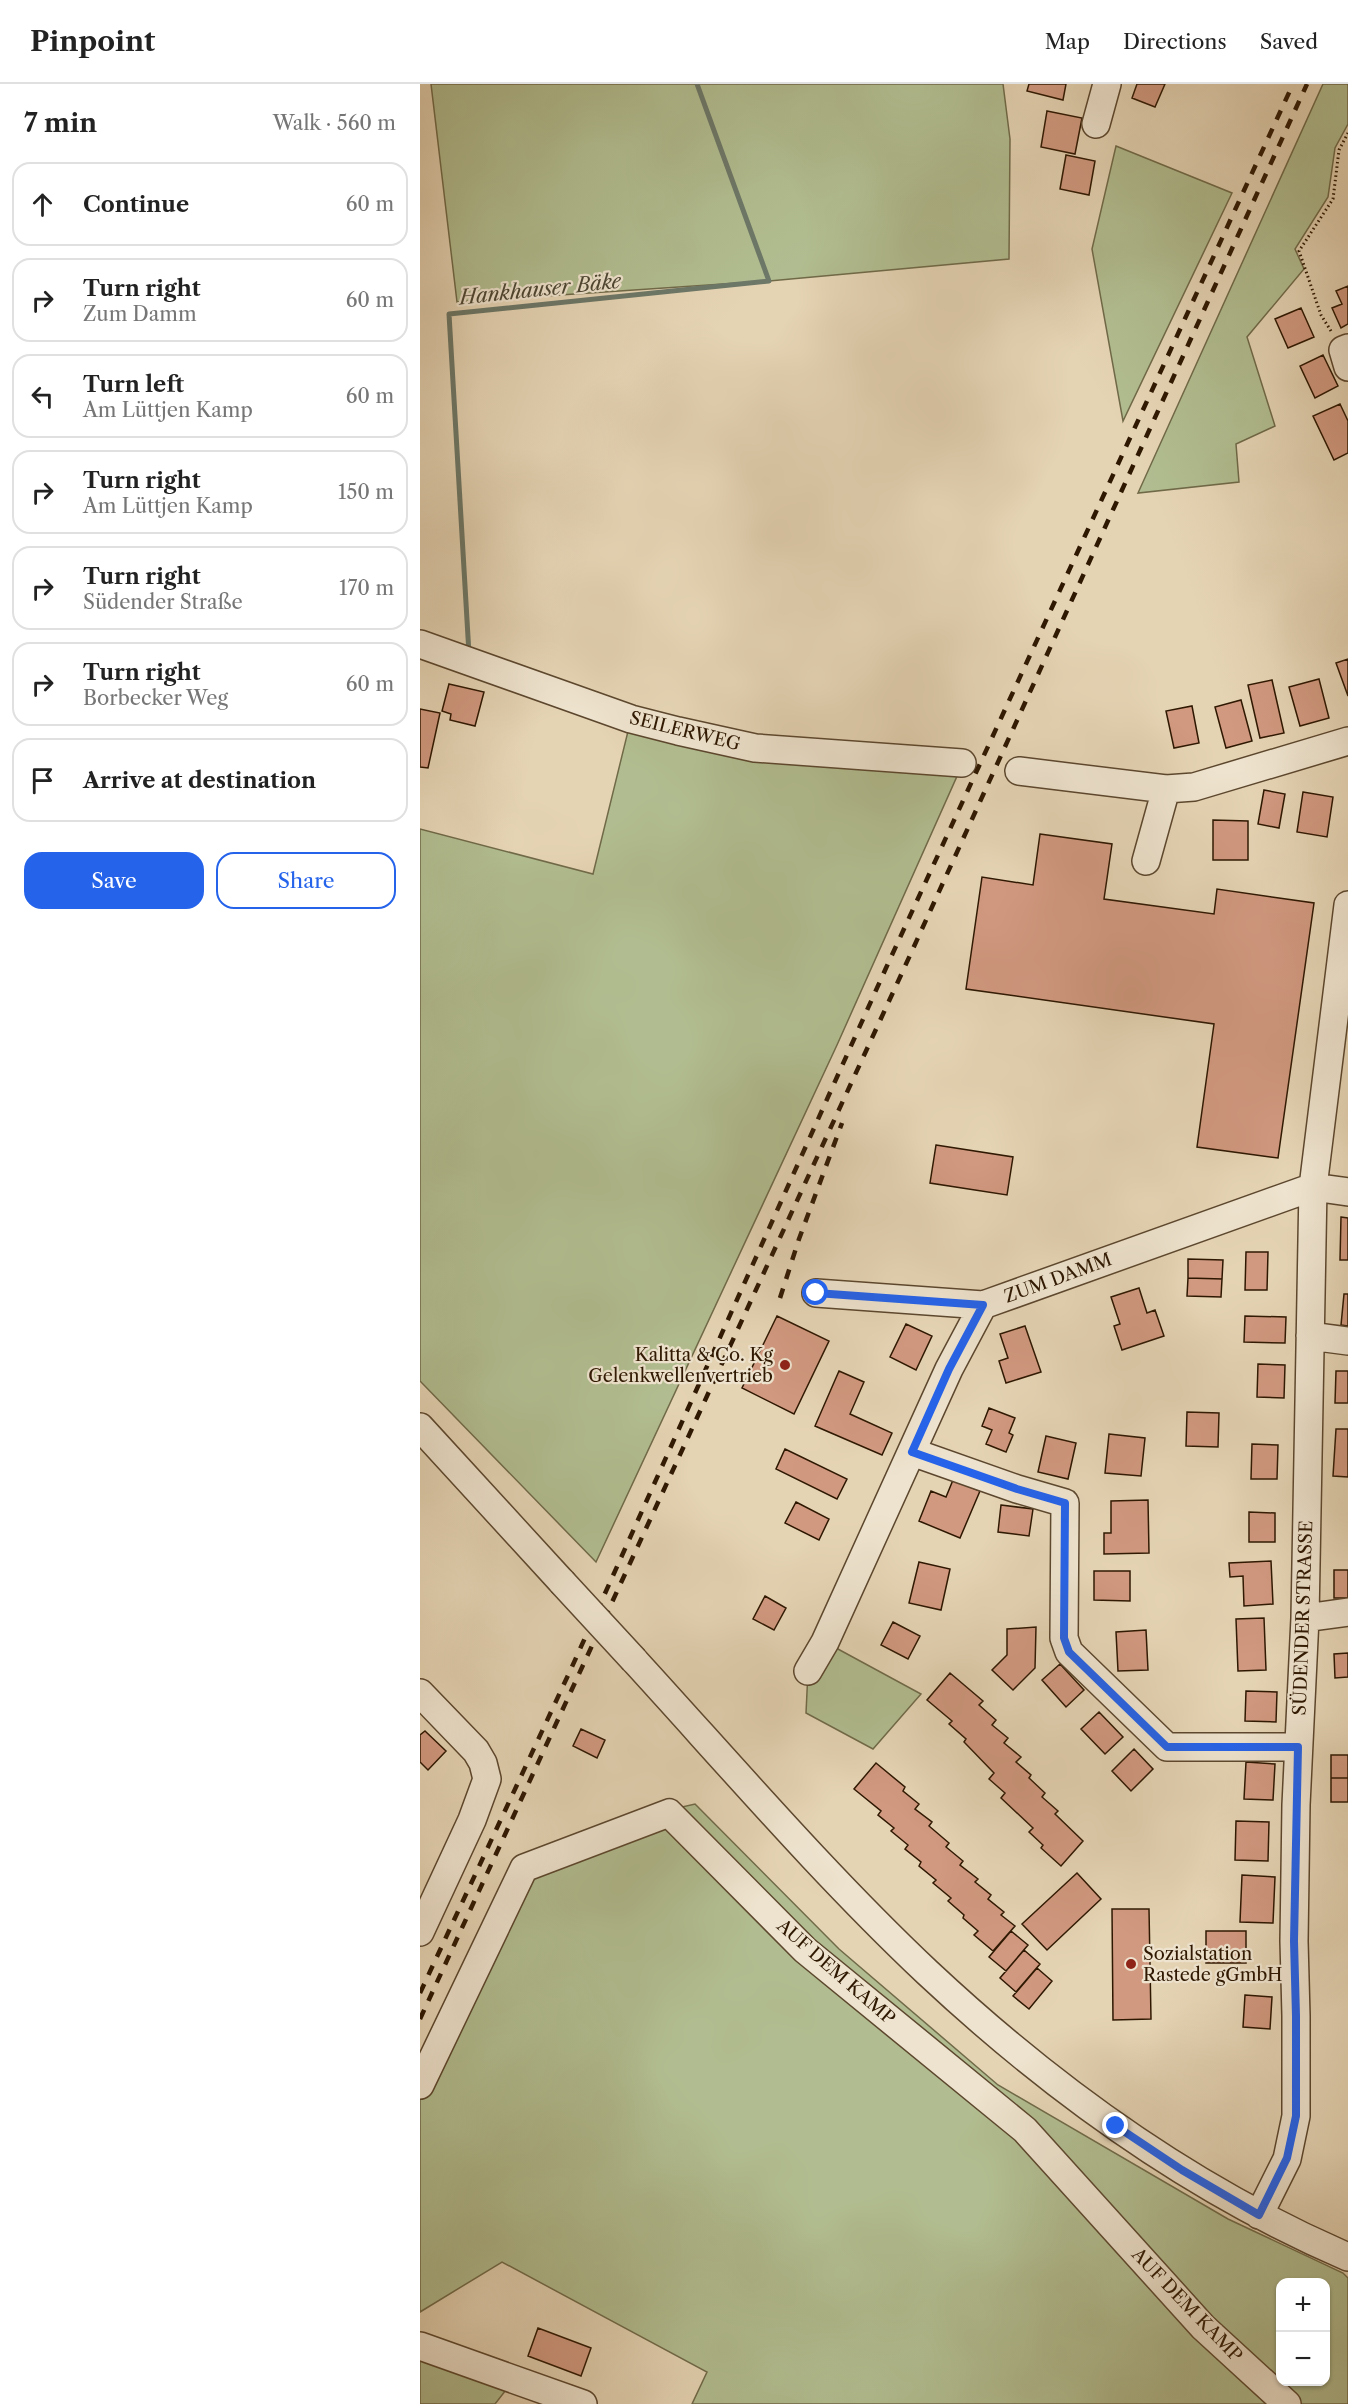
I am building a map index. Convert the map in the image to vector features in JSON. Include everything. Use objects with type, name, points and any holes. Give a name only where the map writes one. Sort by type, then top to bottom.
[{"type":"street","points":[[1096,124],[1107,84]]},
{"type":"street","name":"SEILERWEG","points":[[420,644],[631,719],[755,748],[962,763]]},
{"type":"street","points":[[1019,771],[1166,789],[1194,787],[1348,741]]},
{"type":"street","points":[[1146,861],[1166,789]]},
{"type":"street","name":"SÜDENDER STRASSE","points":[[1259,2215],[1287,2158],[1296,2116],[1294,1941],[1298,1747],[1305,1618],[1313,1187],[1348,906]]},
{"type":"street","points":[[1313,1187],[1348,1191]]},
{"type":"street","name":"ZUM DAMM","points":[[808,1671],[825,1642],[949,1369],[983,1305],[1313,1187]]},
{"type":"street","points":[[816,1293],[983,1305]]},
{"type":"street","points":[[1310,1336],[1348,1341]]},
{"type":"street","points":[[420,1427],[865,1910],[927,1972],[987,2027],[1053,2080],[1182,2170],[1259,2215],[1348,2257]]},
{"type":"street","points":[[912,1452],[1017,1489],[1065,1503],[1064,1638],[1069,1652],[1167,1747],[1298,1747]]},
{"type":"street","points":[[1305,1618],[1348,1612]]},
{"type":"street","points":[[420,1693],[476,1751],[483,1763],[487,1779],[472,1820],[420,1932]]},
{"type":"street","name":"AUF DEM KAMP","points":[[420,2085],[524,1868],[669,1813],[805,1950],[1025,2130],[1203,2327],[1287,2404]]},
{"type":"street","points":[[420,2346],[583,2404]]},
{"type":"path","points":[[1346,355],[1321,315],[1299,251],[1333,199],[1339,150],[1348,133]]},
{"type":"green space","points":[[431,84],[1003,84],[1010,139],[1009,259],[769,281],[457,302]]},
{"type":"green space","points":[[1323,84],[1348,84],[1348,124],[1335,148],[1328,197],[1295,249],[1304,269],[1247,337],[1275,426],[1236,444],[1239,482],[1138,493]]},
{"type":"green space","points":[[1116,146],[1232,193],[1123,421],[1092,249]]},
{"type":"green space","points":[[631,719],[962,765],[837,1045],[596,1562],[420,1381],[420,829],[593,874]]},
{"type":"green space","points":[[825,1642],[921,1694],[873,1749],[806,1713],[808,1671]]},
{"type":"green space","points":[[695,1804],[839,1949],[998,2085],[1228,2219],[1343,2273],[1348,2278],[1348,2404],[692,2404],[707,2372],[502,2262],[420,2312],[420,2074],[511,1870],[669,1810]]},
{"type":"green space","points":[[420,2347],[513,2381],[495,2404],[420,2404]]},
{"type":"building","points":[[1029,84],[1066,84],[1063,100],[1027,91]]},
{"type":"building","points":[[1137,84],[1165,84],[1155,107],[1132,98]]},
{"type":"building","points":[[1047,111],[1082,118],[1075,154],[1041,147]]},
{"type":"building","points":[[1066,155],[1095,161],[1089,195],[1060,189]]},
{"type":"building","points":[[1348,286],[1348,324],[1341,328],[1332,308],[1342,304],[1336,291]]},
{"type":"building","points":[[1301,308],[1314,337],[1288,348],[1275,319]]},
{"type":"building","points":[[1323,355],[1338,386],[1315,398],[1300,366]]},
{"type":"building","points":[[1340,404],[1348,421],[1348,453],[1334,460],[1313,416]]},
{"type":"building","points":[[1348,659],[1348,696],[1336,663]]},
{"type":"building","points":[[1319,679],[1329,718],[1300,726],[1289,687]]},
{"type":"building","points":[[1272,680],[1284,733],[1260,738],[1248,685]]},
{"type":"building","points":[[449,684],[484,692],[475,726],[450,720],[451,714],[442,711]]},
{"type":"building","points":[[1241,700],[1252,741],[1226,748],[1215,707]]},
{"type":"building","points":[[1192,706],[1199,743],[1174,748],[1166,711]]},
{"type":"building","points":[[420,709],[440,713],[428,768],[420,767]]},
{"type":"building","points":[[1264,790],[1285,794],[1279,828],[1258,824]]},
{"type":"building","points":[[1303,792],[1333,797],[1327,837],[1297,832]]},
{"type":"building","points":[[1213,820],[1248,821],[1248,860],[1213,860]]},
{"type":"building","points":[[1040,834],[1112,844],[1104,899],[1214,914],[1217,889],[1314,903],[1278,1158],[1197,1147],[1214,1024],[966,989],[982,877],[1033,885]]},
{"type":"building","points":[[936,1145],[1013,1157],[1007,1195],[930,1183]]},
{"type":"building","points":[[1341,1217],[1348,1218],[1348,1260],[1340,1260]]},
{"type":"building","points":[[1246,1252],[1268,1252],[1267,1290],[1245,1290]]},
{"type":"building","points":[[1188,1259],[1223,1260],[1222,1279],[1188,1278]]},
{"type":"building","points":[[1188,1278],[1222,1279],[1221,1297],[1187,1296]]},
{"type":"building","points":[[1139,1288],[1147,1313],[1155,1310],[1164,1336],[1122,1350],[1114,1326],[1120,1324],[1111,1297]]},
{"type":"building","points":[[1344,1294],[1348,1294],[1348,1326],[1341,1325]]},
{"type":"building","name":"Kalitta & Co. Kg Gelenkwellenvertrieb","points":[[777,1316],[829,1341],[794,1414],[742,1388]]},
{"type":"building","points":[[1245,1316],[1286,1317],[1285,1343],[1244,1342]]},
{"type":"building","points":[[906,1324],[932,1336],[916,1370],[890,1357]]},
{"type":"building","points":[[1025,1326],[1041,1372],[1006,1383],[999,1361],[1008,1358],[1000,1334]]},
{"type":"building","points":[[1258,1364],[1285,1365],[1284,1398],[1257,1397]]},
{"type":"building","points":[[839,1371],[864,1382],[850,1414],[892,1433],[882,1455],[815,1426]]},
{"type":"building","points":[[1336,1371],[1348,1371],[1348,1403],[1335,1403]]},
{"type":"building","points":[[989,1408],[1015,1418],[1009,1433],[1013,1435],[1006,1452],[986,1444],[992,1430],[982,1426]]},
{"type":"building","points":[[1187,1412],[1219,1413],[1218,1447],[1186,1446]]},
{"type":"building","points":[[1336,1429],[1348,1429],[1348,1477],[1333,1476]]},
{"type":"building","points":[[1109,1434],[1145,1438],[1141,1476],[1105,1473]]},
{"type":"building","points":[[1046,1436],[1076,1443],[1068,1479],[1038,1472]]},
{"type":"building","points":[[1252,1444],[1278,1445],[1277,1479],[1251,1479]]},
{"type":"building","points":[[785,1449],[847,1479],[837,1499],[776,1469]]},
{"type":"building","points":[[953,1480],[980,1491],[960,1538],[919,1521],[931,1491],[946,1497]]},
{"type":"building","points":[[1148,1500],[1149,1553],[1104,1554],[1104,1533],[1111,1533],[1111,1501]]},
{"type":"building","points":[[796,1502],[829,1519],[819,1540],[785,1523]]},
{"type":"building","points":[[1001,1505],[1033,1509],[1029,1536],[998,1532]]},
{"type":"building","points":[[1249,1512],[1275,1513],[1275,1542],[1249,1542]]},
{"type":"building","points":[[1271,1561],[1273,1604],[1244,1606],[1243,1576],[1230,1577],[1229,1563]]},
{"type":"building","points":[[919,1562],[950,1569],[941,1610],[909,1603]]},
{"type":"building","points":[[1334,1570],[1348,1570],[1348,1598],[1334,1598]]},
{"type":"building","points":[[1094,1571],[1130,1571],[1130,1601],[1094,1600]]},
{"type":"building","points":[[765,1596],[786,1608],[774,1630],[753,1619]]},
{"type":"building","points":[[1264,1618],[1266,1670],[1238,1671],[1236,1619]]},
{"type":"building","points":[[893,1622],[920,1636],[908,1659],[881,1645]]},
{"type":"building","points":[[1036,1627],[1035,1668],[1013,1690],[992,1670],[1007,1655],[1007,1629]]},
{"type":"building","points":[[1146,1630],[1148,1670],[1118,1671],[1116,1632]]},
{"type":"building","points":[[1348,1653],[1348,1677],[1335,1678],[1334,1654]]},
{"type":"building","points":[[1060,1664],[1084,1690],[1066,1707],[1042,1680]]},
{"type":"building","points":[[950,1673],[983,1701],[979,1705],[996,1720],[992,1725],[1008,1738],[1004,1743],[1021,1757],[1016,1762],[1031,1775],[1029,1778],[1045,1793],[1042,1797],[1058,1811],[1055,1814],[1083,1841],[1061,1866],[1041,1848],[1043,1845],[1029,1832],[1033,1828],[1001,1798],[1005,1793],[989,1779],[994,1773],[964,1742],[966,1739],[949,1724],[952,1721],[927,1700]]},
{"type":"building","points":[[1246,1691],[1277,1692],[1276,1722],[1245,1721]]},
{"type":"building","points":[[1099,1712],[1123,1737],[1105,1754],[1081,1729]]},
{"type":"building","points":[[581,1729],[605,1740],[597,1758],[573,1746]]},
{"type":"building","points":[[425,1731],[446,1751],[428,1770],[420,1762],[420,1735]]},
{"type":"building","points":[[1134,1749],[1153,1769],[1131,1791],[1112,1771]]},
{"type":"building","points":[[1331,1755],[1348,1755],[1348,1778],[1331,1778]]},
{"type":"building","points":[[1246,1762],[1275,1764],[1273,1800],[1244,1799]]},
{"type":"building","points":[[876,1763],[905,1787],[903,1791],[919,1804],[915,1809],[932,1822],[929,1826],[949,1843],[946,1847],[963,1861],[960,1865],[978,1879],[975,1882],[991,1895],[988,1899],[1004,1912],[1001,1915],[1015,1926],[993,1951],[974,1935],[978,1931],[948,1901],[951,1898],[933,1883],[936,1880],[919,1866],[921,1862],[905,1849],[908,1845],[891,1831],[894,1828],[878,1815],[881,1811],[854,1789]]},
{"type":"building","points":[[1331,1778],[1348,1778],[1348,1802],[1331,1802]]},
{"type":"building","points":[[1236,1821],[1269,1822],[1268,1861],[1235,1860]]},
{"type":"building","points":[[1077,1873],[1101,1899],[1047,1950],[1022,1924]]},
{"type":"building","points":[[1242,1875],[1275,1877],[1273,1923],[1240,1922]]},
{"type":"building","name":"Sozialstation Rastede gGmbH","points":[[1112,1909],[1149,1909],[1151,2019],[1113,2020]]},
{"type":"building","points":[[1011,1931],[1028,1945],[1006,1971],[989,1957]]},
{"type":"building","points":[[1206,1931],[1246,1931],[1246,1963],[1206,1963]]},
{"type":"building","points":[[1024,1950],[1040,1964],[1016,1992],[1000,1978]]},
{"type":"building","points":[[1037,1968],[1052,1981],[1029,2009],[1013,1996]]},
{"type":"building","points":[[1245,1995],[1272,1997],[1270,2029],[1243,2027]]},
{"type":"building","points":[[538,2328],[591,2348],[581,2376],[528,2356]]},
{"type":"waterway","name":"Hankhauser Bäke","points":[[469,654],[449,314],[769,281],[697,84]]},
{"type":"railway","points":[[420,1993],[571,1669],[886,968],[1293,84]]},
{"type":"railway","points":[[420,2019],[901,975],[1307,84]]},
{"type":"railway","points":[[780,1298],[842,1123]]},
{"type":"place","name":"Kalitta & Co. Kg Gelenkwellenvertrieb","points":[[785,1365]]},
{"type":"place","name":"Sozialstation Rastede gGmbH","points":[[1131,1964]]},
{"type":"route","points":[[816,1293],[983,1305],[949,1369],[912,1452],[1017,1489],[1065,1503],[1064,1638],[1069,1652],[1167,1747],[1298,1747],[1294,1941],[1296,2116],[1287,2158],[1259,2215],[1182,2170],[1116,2126]]}]
